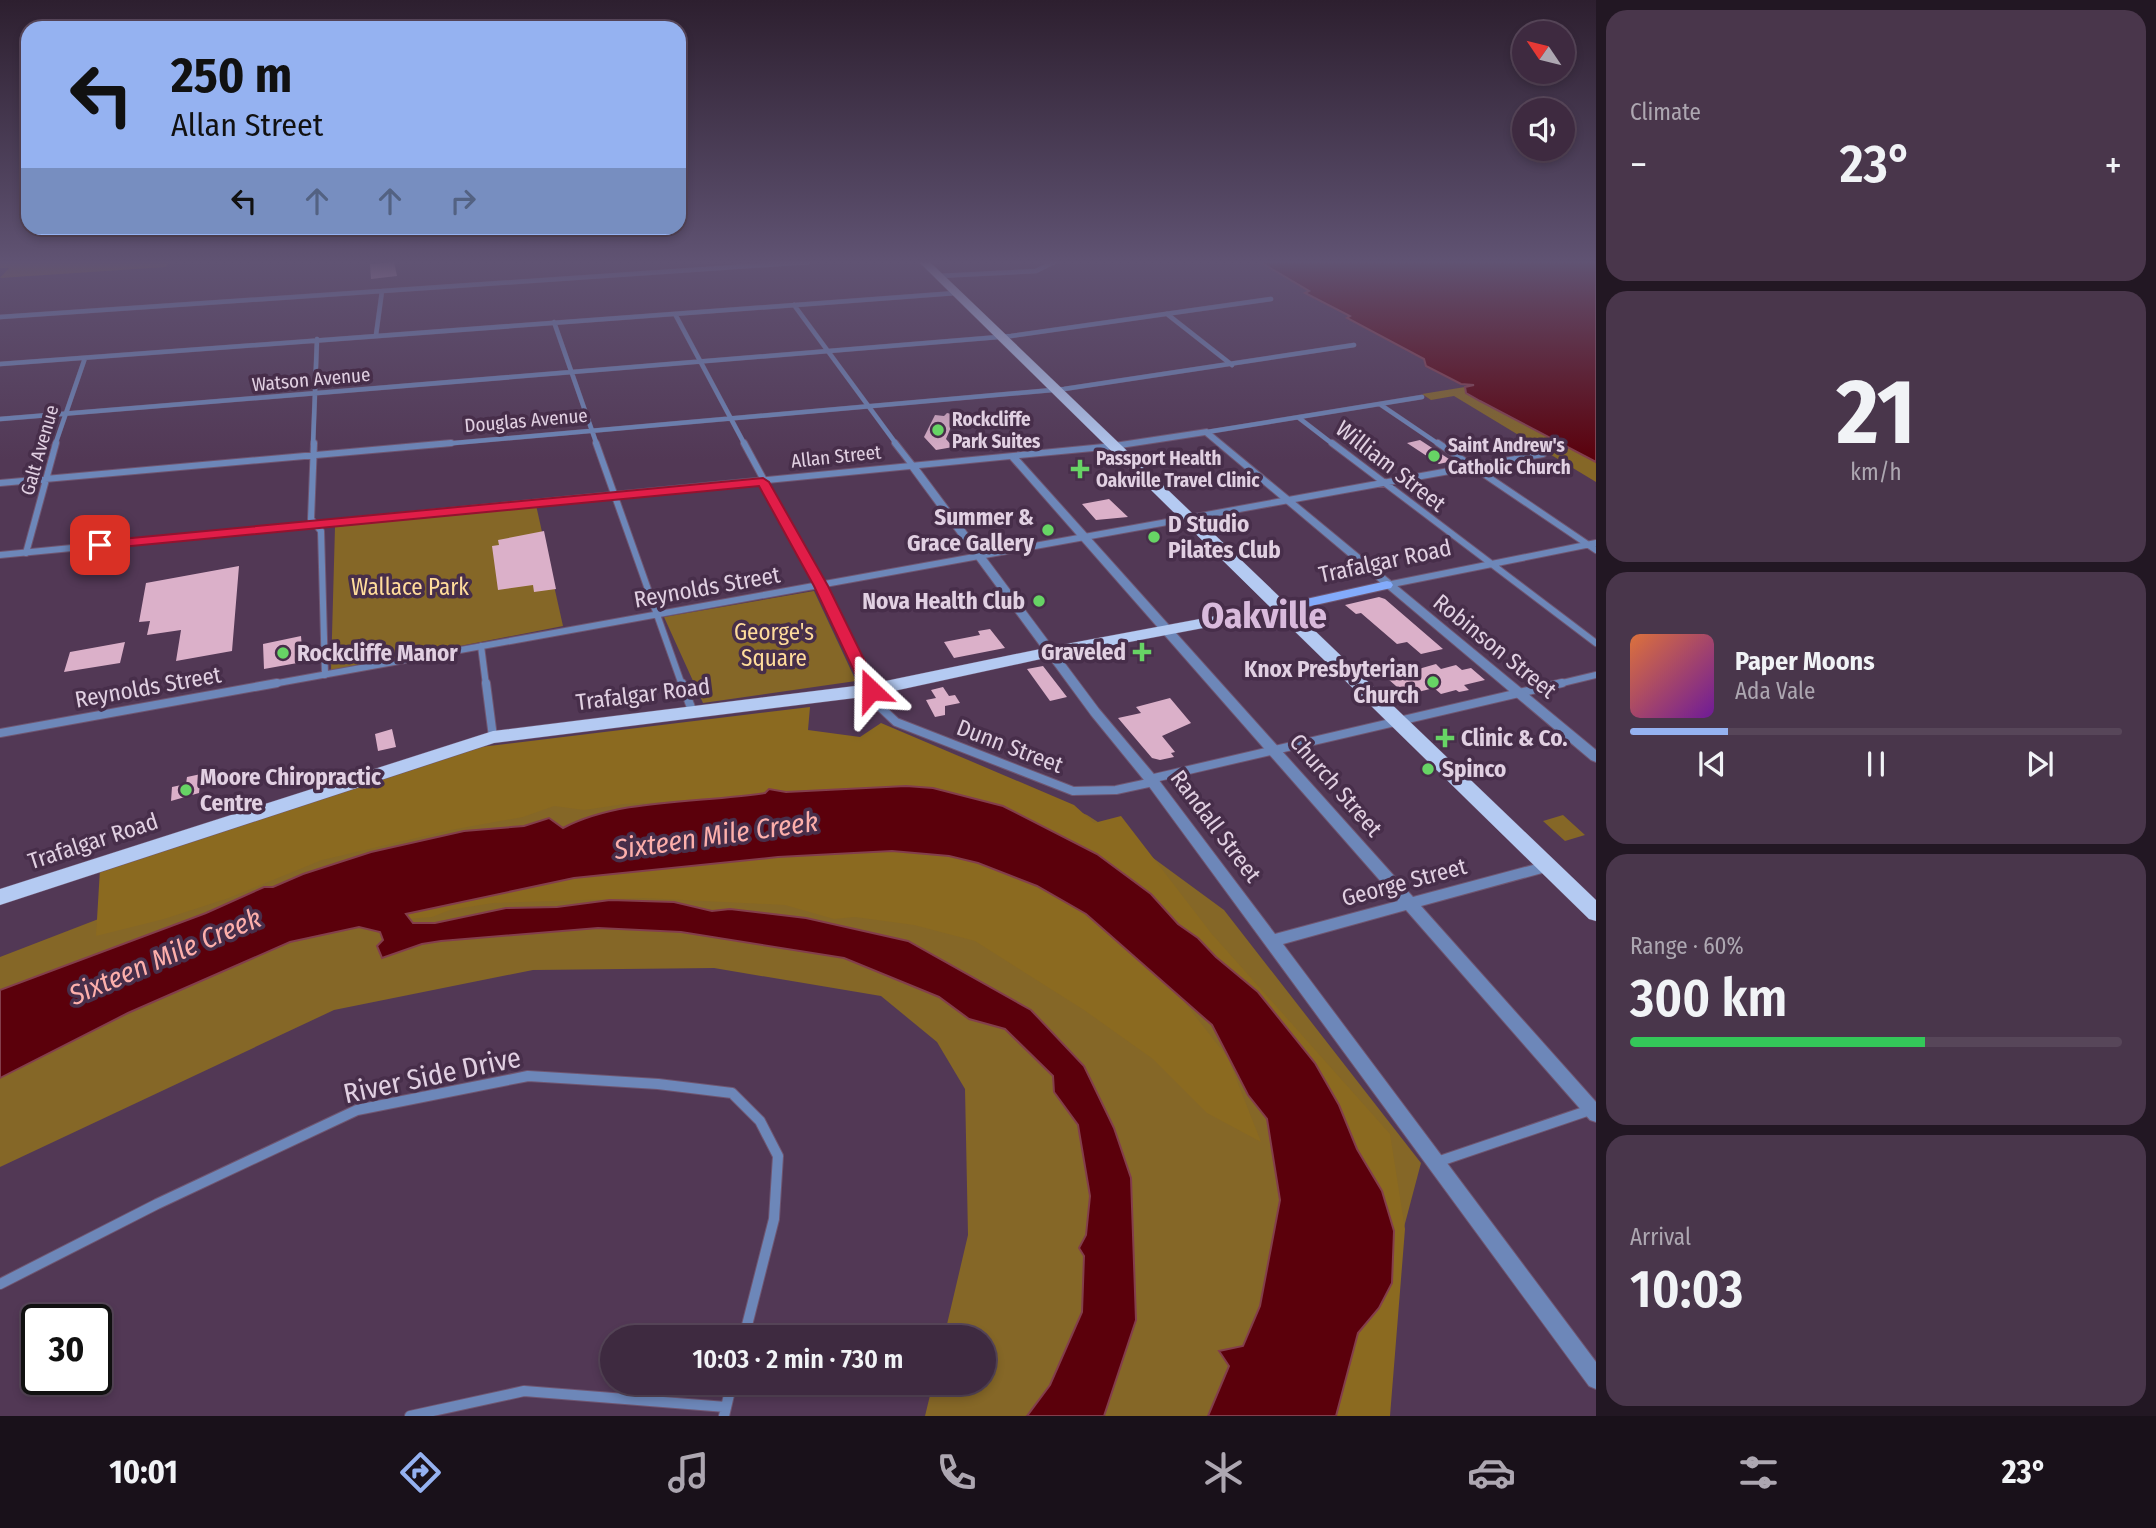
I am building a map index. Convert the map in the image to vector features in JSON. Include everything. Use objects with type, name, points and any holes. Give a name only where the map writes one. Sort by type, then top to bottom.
[{"type":"main road","points":[[992,328],[1596,913]]},
{"type":"main road","name":"Trafalgar Road","points":[[0,897],[493,737],[871,690],[1387,585]]},
{"type":"street","points":[[376,335],[377,328]]},
{"type":"street","points":[[0,363],[471,328]]},
{"type":"street","points":[[556,328],[655,615],[694,713]]},
{"type":"street","name":"Dunn Street","points":[[682,328],[821,586],[879,706],[896,722],[1073,791],[1116,790],[1274,749],[1596,675]]},
{"type":"street","name":"Randall Street","points":[[810,328],[1050,652],[1151,780],[1437,1161],[1596,1379]]},
{"type":"street","name":"Watson Avenue","points":[[0,419],[1001,337],[1065,328]]},
{"type":"street","points":[[1185,328],[1232,365]]},
{"type":"street","points":[[317,339],[311,519],[321,531],[324,675]]},
{"type":"street","name":"Douglas Avenue","points":[[0,483],[1054,390],[1354,345]]},
{"type":"street","name":"Galt Avenue","points":[[26,552],[64,413],[85,358]]},
{"type":"street","name":"Allan Street","points":[[0,555],[1114,446],[1422,397]]},
{"type":"street","points":[[1381,405],[1596,550]]},
{"type":"street","name":"William Street","points":[[1299,418],[1596,643]]},
{"type":"street","name":"Robinson Street","points":[[1207,432],[1596,757]]},
{"type":"street","name":"Reynolds Street","points":[[0,733],[1544,454]]},
{"type":"street","name":"Church Street","points":[[1012,456],[1595,1111]]},
{"type":"street","name":"Trafalgar Road","points":[[1387,585],[1596,543]]},
{"type":"street","points":[[481,646],[493,737]]},
{"type":"street","name":"George Street","points":[[1272,942],[1548,866]]},
{"type":"street","name":"River Side Drive","points":[[0,1284],[157,1203],[357,1110],[528,1076],[658,1084],[732,1093],[760,1121],[778,1156],[774,1219],[747,1325]]},
{"type":"street","points":[[1437,1161],[1595,1111]]},
{"type":"street","points":[[410,1416],[524,1391],[725,1411]]},
{"type":"green space","points":[[1465,387],[1467,393],[1480,401],[1596,462],[1596,482],[1454,396],[1431,400],[1422,394]]},
{"type":"green space","name":"Wallace Park","points":[[536,505],[563,626],[331,671],[335,527]]},
{"type":"green space","name":"George's Square","points":[[814,591],[856,681],[703,703],[664,617]]},
{"type":"green space","points":[[979,770],[1087,815],[1149,855],[1224,910],[1421,1163],[1381,1314],[1368,1416],[925,1416],[930,1395],[996,1395],[996,1325],[947,1325],[968,1235],[965,1089],[937,1042],[881,996],[714,968],[533,970],[334,1010],[0,1167],[0,957],[316,835],[543,781]]},
{"type":"green space","points":[[1563,815],[1585,835],[1565,841],[1543,821]]},
{"type":"shaded area","points":[[810,707],[808,730],[860,737],[881,723],[1074,805],[1094,823],[1121,816],[1211,933],[1390,1134],[1405,1229],[1390,1416],[1325,1416],[1371,1230],[1094,868],[760,797],[625,804],[584,810],[554,806],[523,817],[451,830],[322,860],[229,898],[164,919],[96,936],[100,869],[472,748]]},
{"type":"shaded area","points":[[871,842],[967,856],[1016,876],[1100,922],[1143,957],[1182,999],[1228,1058],[1261,1142],[1207,1113],[1153,1059],[1084,1010],[975,941],[914,925],[855,917],[834,919],[785,905],[643,898],[493,903],[450,910],[432,917],[395,920],[417,898],[516,874]]},
{"type":"water","points":[[1366,328],[1596,328],[1596,462],[1466,393],[1465,387],[1474,385],[1461,384],[1426,366],[1424,359]]},
{"type":"water","name":"Sixteen Mile Creek","points":[[906,786],[933,788],[1003,806],[1097,854],[1151,894],[1178,924],[1198,938],[1258,992],[1315,1063],[1339,1105],[1357,1149],[1382,1191],[1394,1231],[1392,1283],[1379,1308],[1358,1333],[1336,1416],[1208,1416],[1229,1366],[1219,1351],[1243,1346],[1260,1306],[1280,1200],[1267,1119],[1248,1095],[1212,1025],[1086,914],[1037,886],[978,863],[949,856],[892,851],[778,857],[574,878],[406,914],[413,923],[435,923],[506,908],[557,907],[610,900],[674,902],[712,911],[730,909],[806,918],[908,941],[1031,1010],[1084,1066],[1114,1128],[1131,1178],[1136,1320],[1104,1416],[1027,1416],[1050,1385],[1082,1312],[1084,1256],[1079,1248],[1086,1235],[1090,1196],[1078,1125],[1054,1092],[1053,1076],[1005,1029],[969,1019],[939,997],[844,958],[681,932],[598,928],[441,941],[422,944],[382,958],[377,946],[383,940],[380,932],[359,927],[290,942],[128,1013],[0,1078],[0,990],[206,913],[264,887],[273,887],[303,874],[371,852],[464,831],[524,826],[549,818],[563,828],[585,818],[635,806],[765,793],[769,789],[786,792]]},
{"type":"building","name":"Rockcliffe Park Suites","points":[[947,413],[956,415],[946,439],[953,447],[936,450],[924,437],[935,415],[944,416]]},
{"type":"building","name":"Saint Andrew's Catholic Church","points":[[1420,440],[1452,461],[1439,464],[1407,443]]},
{"type":"building","points":[[1109,499],[1128,517],[1096,520],[1082,504]]},
{"type":"building","points":[[544,531],[556,589],[534,592],[533,585],[498,590],[492,546],[499,545],[498,540]]},
{"type":"building","points":[[239,566],[232,651],[176,661],[181,630],[147,635],[150,621],[139,622],[146,583]]},
{"type":"building","points":[[1379,597],[1385,599],[1443,649],[1421,654],[1407,642],[1397,644],[1361,613],[1356,614],[1345,605]]},
{"type":"building","points":[[990,629],[1005,648],[954,658],[944,642],[980,635],[978,631]]},
{"type":"building","name":"Rockcliffe Manor","points":[[301,636],[303,662],[264,669],[263,644]]},
{"type":"building","points":[[125,642],[120,663],[64,672],[70,652]]},
{"type":"building","name":"Knox Presbyterian Church","points":[[1436,664],[1441,669],[1456,665],[1462,670],[1471,668],[1485,680],[1464,685],[1469,690],[1459,692],[1456,690],[1441,694],[1434,688],[1406,695],[1387,678]]},
{"type":"building","points":[[1043,666],[1067,697],[1050,701],[1027,669]]},
{"type":"building","points":[[943,687],[949,696],[955,695],[960,703],[945,706],[945,715],[935,717],[926,700],[936,698],[931,690]]},
{"type":"building","points":[[1170,698],[1191,723],[1162,736],[1175,752],[1171,753],[1174,757],[1160,760],[1152,758],[1118,718],[1141,713],[1136,707]]},
{"type":"building","points":[[392,729],[396,747],[378,751],[375,734]]},
{"type":"building","name":"Moore Chiropractic Centre","points":[[201,774],[199,793],[171,801],[172,787],[186,784],[187,777]]},
{"type":"place","name":"Rockcliffe Park Suites","points":[[938,430]]},
{"type":"place","name":"Saint Andrew's Catholic Church","points":[[1434,456]]},
{"type":"place","name":"Passport Health Oakville Travel Clinic","points":[[1080,469]]},
{"type":"place","name":"Summer & Grace Gallery","points":[[1048,530]]},
{"type":"place","name":"D Studio Pilates Club","points":[[1154,537]]},
{"type":"place","name":"Nova Health Club","points":[[1039,601]]},
{"type":"place","name":"Graveled","points":[[1142,652]]},
{"type":"place","name":"Rockcliffe Manor","points":[[283,653]]},
{"type":"place","name":"Knox Presbyterian Church","points":[[1433,682]]},
{"type":"place","name":"Clinic & Co.","points":[[1445,738]]},
{"type":"place","name":"Spinco","points":[[1428,769]]},
{"type":"place","name":"Moore Chiropractic Centre","points":[[186,790]]},
{"type":"district","name":"Oakville","points":[[1264,615]]},
{"type":"route","points":[[100,545],[763,482],[821,586],[865,671],[871,690]]}]
